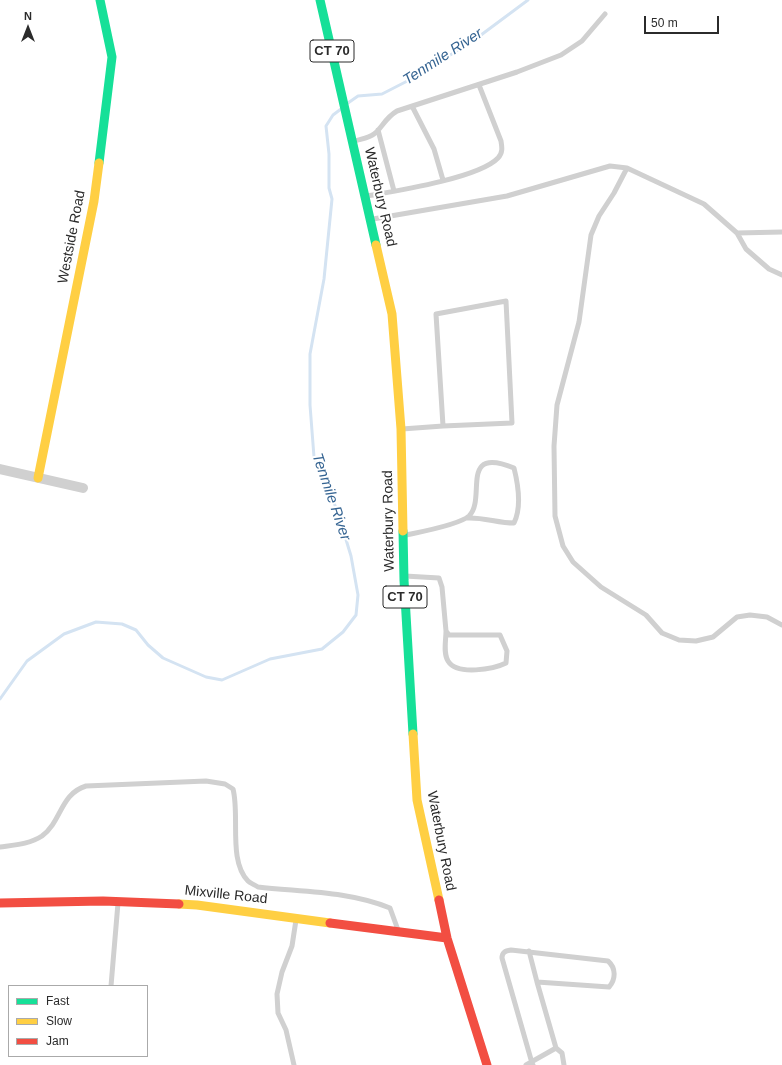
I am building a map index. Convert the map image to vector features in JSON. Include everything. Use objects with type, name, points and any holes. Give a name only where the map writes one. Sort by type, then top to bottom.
[{"type":"main road","name":"Westside Road","points":[[38,478],[94,201],[112,57],[100,0]]},
{"type":"main road","name":"Waterbury Road","points":[[320,0],[392,314],[401,429],[404,576],[417,800],[447,938],[487,1065]]},
{"type":"main road","name":"Mixville Road","points":[[0,903],[118,902],[197,905],[447,938]]},
{"type":"street","points":[[0,469],[82,488]]},
{"type":"lane","points":[[353,142],[372,135],[378,130],[387,117],[396,111],[479,85],[561,54],[582,41],[606,14]]},
{"type":"lane","points":[[365,196],[468,174],[493,162],[499,157],[502,149],[501,141],[479,85]]},
{"type":"lane","points":[[412,106],[434,149],[443,180]]},
{"type":"lane","points":[[378,130],[394,191]]},
{"type":"lane","points":[[370,219],[507,196],[610,166],[627,168],[704,204],[737,233],[746,249],[769,269],[782,275]]},
{"type":"lane","points":[[627,168],[614,193],[599,216],[591,235],[579,322],[557,405],[554,446],[555,516],[563,546],[573,562],[601,587],[646,615],[662,633],[679,640],[696,641],[713,637],[737,617],[750,615],[767,618],[782,625]]},
{"type":"lane","points":[[737,233],[782,232]]},
{"type":"lane","points":[[401,429],[512,423],[506,301],[436,314],[443,426]]},
{"type":"lane","points":[[403,535],[430,530],[467,518],[477,518],[501,523],[514,523],[518,515],[517,481],[514,468],[496,463],[483,464],[480,467],[472,513],[467,518]]},
{"type":"lane","points":[[404,576],[439,578],[442,587],[446,630],[446,650],[448,661],[455,668],[462,670],[497,668],[506,663],[508,651],[500,635],[449,635],[446,630]]},
{"type":"lane","points":[[0,847],[28,843],[42,836],[49,828],[69,794],[78,788],[86,786],[206,781],[225,784],[233,789],[236,800],[238,858],[241,872],[248,881],[258,887],[353,897],[374,901],[390,908],[398,931]]},
{"type":"lane","points":[[111,985],[118,902]]},
{"type":"lane","points":[[294,1065],[286,1030],[278,1013],[277,994],[282,972],[292,946],[296,918]]},
{"type":"lane","points":[[533,1064],[502,958],[505,951],[529,951],[608,961],[614,970],[612,984],[606,988],[537,982]]},
{"type":"lane","points":[[529,951],[556,1048],[562,1053],[564,1065]]},
{"type":"lane","points":[[526,1065],[533,1064],[556,1048]]},
{"type":"waterway","name":"Tenmile River","points":[[348,103],[358,96],[382,94],[421,74],[481,35],[528,0]]},
{"type":"waterway","name":"Tenmile River","points":[[0,699],[27,661],[64,634],[96,622],[122,624],[136,630],[148,645],[163,658],[206,677],[222,680],[270,659],[322,649],[343,632],[356,615],[358,595],[351,556],[337,510],[314,457],[310,405],[310,354],[324,279],[332,199],[329,188],[329,154],[326,126],[333,115],[341,109]]},
{"type":"traffic: fast","points":[[99,163],[112,57],[100,0]]},
{"type":"traffic: fast","points":[[320,0],[376,245]]},
{"type":"traffic: fast","points":[[403,531],[404,580],[413,734]]},
{"type":"traffic: slow","points":[[38,478],[94,201],[99,163]]},
{"type":"traffic: slow","points":[[376,245],[392,314],[401,429],[403,531]]},
{"type":"traffic: slow","points":[[413,734],[417,800],[439,900]]},
{"type":"traffic: slow","points":[[179,904],[197,905],[330,923]]},
{"type":"traffic: jam","points":[[439,900],[447,938],[487,1065]]},
{"type":"traffic: jam","points":[[0,903],[103,901],[179,904]]},
{"type":"traffic: jam","points":[[330,923],[447,938]]}]
